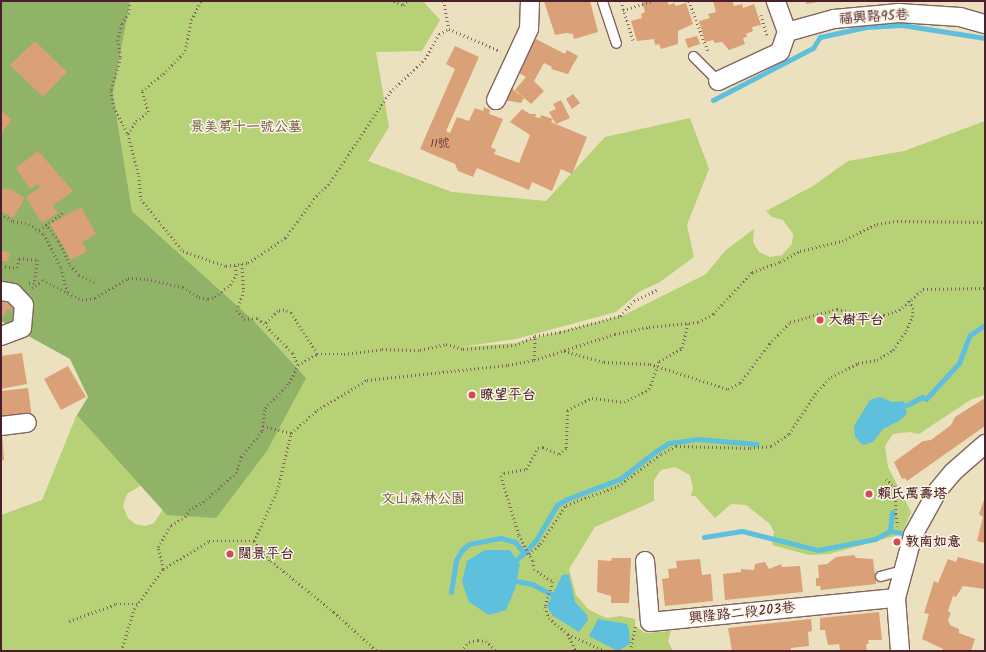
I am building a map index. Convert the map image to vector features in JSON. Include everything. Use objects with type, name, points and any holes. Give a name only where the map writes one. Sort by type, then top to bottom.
[{"type":"street","points":[[496,100],[529,29],[530,1]]},
{"type":"street","points":[[718,81],[780,52],[787,32],[776,1]]},
{"type":"street","name":"福興路95巷","points":[[787,32],[834,20],[899,13],[960,17],[985,24]]},
{"type":"street","points":[[1,292],[13,293],[20,290],[24,305],[22,328],[1,336]]},
{"type":"street","points":[[1,426],[27,423]]},
{"type":"street","points":[[900,651],[896,598],[902,570],[913,535],[938,490],[953,472],[985,444]]},
{"type":"street","name":"興隆路二段203巷","points":[[645,561],[650,622],[896,598]]},
{"type":"lane","points":[[602,1],[616,43]]},
{"type":"lane","points":[[693,56],[718,81]]},
{"type":"lane","points":[[880,576],[902,570]]},
{"type":"path","points":[[130,1],[129,13],[122,24],[118,40],[121,58],[111,91],[114,107],[128,134],[139,176],[141,199],[183,251],[226,266],[242,264],[285,238],[340,168],[390,92],[425,59],[439,34],[449,29],[516,58]]},
{"type":"path","points":[[128,134],[136,122],[148,112],[142,91],[163,74],[185,51],[191,20],[201,1]]},
{"type":"path","points":[[394,1],[403,5],[407,1]]},
{"type":"path","points":[[444,1],[449,29]]},
{"type":"path","points":[[621,1],[633,40]]},
{"type":"path","points":[[623,10],[652,1]]},
{"type":"path","points":[[689,1],[702,41],[711,57]]},
{"type":"path","points":[[759,8],[767,35],[765,39]]},
{"type":"path","points":[[39,230],[65,212]]},
{"type":"path","points":[[1,214],[13,221],[29,224],[44,234],[61,268],[68,295]]},
{"type":"path","points":[[254,541],[277,491],[291,433],[318,410],[366,380],[534,360],[615,334],[649,327],[698,322],[713,314],[752,272],[780,262],[800,251],[842,241],[877,224],[897,221],[985,222]]},
{"type":"path","points":[[46,224],[59,241],[70,266],[79,275],[96,283]]},
{"type":"path","points":[[1,266],[17,268],[20,258],[38,260],[34,284],[20,290]]},
{"type":"path","points":[[242,264],[244,291],[237,310],[244,319],[258,318],[265,324],[293,353],[298,365]]},
{"type":"path","points":[[20,290],[43,280],[68,295],[82,300],[95,298],[128,278],[141,278],[183,287],[199,297],[208,299],[215,297],[230,285],[236,274],[235,265]]},
{"type":"path","points":[[564,351],[604,362],[650,364],[728,389],[740,383],[769,344],[790,322],[837,309],[871,316],[884,315],[899,310],[923,288],[985,288]]},
{"type":"path","points":[[163,569],[158,547],[171,525],[185,517],[188,510],[203,502],[236,473],[241,457],[262,431],[265,408],[289,383],[298,365],[317,354],[344,354],[382,349],[420,350],[446,344],[464,349],[487,349],[503,344],[515,345],[535,336],[560,332],[620,316],[634,301],[657,290]]},
{"type":"path","points":[[530,554],[540,544],[566,505],[618,486],[661,454],[676,446],[750,448],[771,446],[789,434],[815,394],[831,377],[858,363],[877,360],[892,350],[906,331],[912,316],[913,309],[909,301]]},
{"type":"path","points":[[265,324],[278,311],[284,310],[292,313],[317,354]]},
{"type":"path","points":[[605,651],[568,634],[549,618],[545,607],[552,590],[552,582],[534,569],[530,554],[519,535],[500,476],[504,473],[526,469],[538,448],[543,447],[559,454],[566,448],[567,410],[592,398],[624,402],[649,388],[659,361],[682,348],[688,323]]},
{"type":"path","points":[[534,360],[535,336]]},
{"type":"path","points":[[263,426],[291,433]]},
{"type":"path","points":[[886,479],[894,486],[896,493],[896,514],[898,526],[903,530]]},
{"type":"path","points":[[120,651],[137,604],[163,569],[209,540],[254,541],[271,561],[334,612],[377,651]]},
{"type":"path","points":[[69,621],[116,604],[137,604]]},
{"type":"path","points":[[568,634],[576,651]]},
{"type":"path","points":[[461,651],[469,642],[486,640],[497,651]]},
{"type":"green space","points":[[1,1],[130,1],[113,94],[132,211],[253,320],[306,378],[267,451],[216,518],[167,515],[77,415],[88,397],[70,359],[1,321]]},
{"type":"green space","name":"文山森林公園","points":[[130,1],[423,1],[440,20],[422,51],[376,52],[389,127],[368,161],[452,192],[546,201],[605,137],[690,118],[709,169],[687,225],[694,257],[660,282],[639,292],[616,312],[516,339],[461,347],[516,343],[624,315],[706,274],[726,250],[754,229],[753,242],[759,252],[770,257],[782,255],[792,244],[793,234],[783,220],[772,217],[766,211],[813,186],[848,161],[904,151],[985,121],[985,395],[972,399],[919,434],[910,432],[893,434],[885,446],[888,467],[911,512],[902,534],[829,554],[809,555],[772,545],[774,532],[770,524],[746,505],[731,504],[715,518],[695,496],[691,496],[693,488],[690,475],[675,467],[661,470],[654,480],[654,501],[595,527],[569,569],[576,595],[588,609],[606,618],[621,616],[635,619],[635,626],[645,633],[671,631],[668,641],[673,651],[1,651],[1,515],[42,500],[77,414],[143,484],[127,494],[123,506],[128,518],[135,524],[145,526],[154,523],[163,509],[304,376],[253,320],[132,211],[113,94]]},
{"type":"water","points":[[880,397],[893,402],[904,401],[907,414],[899,421],[883,429],[873,442],[863,445],[855,437],[854,426],[870,400]]},
{"type":"water","points":[[485,550],[510,550],[520,564],[515,589],[506,610],[489,615],[469,602],[462,582],[467,561]]},
{"type":"water","points":[[562,575],[569,575],[575,602],[587,615],[588,620],[579,632],[552,615],[547,606]]},
{"type":"water","points":[[598,619],[627,624],[629,629],[630,644],[618,651],[589,636]]},
{"type":"building","points":[[544,1],[590,1],[598,32],[574,39],[573,34],[566,33],[555,35]]},
{"type":"building","points":[[642,1],[667,1],[669,5],[674,3],[676,6],[686,3],[693,24],[678,31],[678,44],[661,49],[659,44],[655,45],[654,39],[637,41],[631,21],[642,18],[641,14],[645,12]]},
{"type":"building","points":[[713,1],[732,1],[734,6],[742,4],[743,8],[754,4],[761,25],[752,27],[753,31],[746,34],[747,37],[743,38],[745,44],[729,50],[722,42],[715,43],[713,40],[705,42],[699,21],[710,18],[708,14],[716,12]]},
{"type":"building","points":[[806,1],[818,1],[818,2],[806,4]]},
{"type":"building","points":[[697,36],[700,44],[688,48],[685,39]]},
{"type":"building","points":[[530,39],[534,42],[536,39],[565,54],[567,50],[578,56],[568,74],[551,69],[552,67],[544,63],[534,81],[544,91],[531,104],[515,90],[526,77],[517,72]]},
{"type":"building","points":[[35,41],[67,72],[43,97],[10,65]]},
{"type":"building","points":[[455,46],[479,57],[446,131],[450,133],[457,117],[469,121],[475,108],[483,111],[484,107],[490,110],[489,114],[503,119],[491,147],[496,150],[494,154],[519,163],[530,135],[510,122],[522,109],[530,114],[536,114],[535,117],[540,118],[541,115],[553,119],[551,122],[587,137],[572,174],[561,169],[552,191],[532,182],[529,190],[477,168],[473,177],[458,171],[455,164],[420,149],[455,69],[446,64]]},
{"type":"building","points":[[510,87],[524,98],[521,103],[503,100]]},
{"type":"building","points":[[573,94],[580,103],[572,109],[566,99]]},
{"type":"building","points":[[561,100],[570,118],[556,124],[549,112],[556,109],[553,104]]},
{"type":"building","points":[[1,111],[12,119],[1,134]]},
{"type":"building","points":[[38,151],[73,191],[53,206],[58,213],[42,223],[26,197],[41,187],[38,184],[30,189],[16,168]]},
{"type":"building","points":[[1,188],[6,190],[8,188],[25,198],[13,218],[1,211]]},
{"type":"building","points":[[81,207],[96,234],[82,242],[87,251],[71,260],[50,224]]},
{"type":"building","points":[[1,251],[10,252],[8,261],[1,261]]},
{"type":"building","points":[[1,295],[16,304],[14,310],[7,309],[4,316],[1,316]]},
{"type":"building","points":[[22,353],[27,384],[1,389],[1,356]]},
{"type":"building","points":[[68,366],[86,397],[61,410],[44,379]]},
{"type":"building","points":[[28,388],[32,418],[1,421],[1,391]]},
{"type":"building","points":[[985,398],[985,426],[907,481],[905,478],[902,479],[894,462],[923,441],[931,440],[951,425],[955,417]]},
{"type":"building","points":[[2,431],[4,460],[1,461],[1,432]]},
{"type":"building","points":[[985,497],[985,543],[977,541],[983,517],[979,514]]},
{"type":"building","points":[[854,555],[856,558],[873,559],[876,584],[821,590],[820,586],[816,586],[816,578],[819,578],[818,565],[827,564],[836,557]]},
{"type":"building","points":[[958,557],[985,564],[985,589],[963,586],[956,597],[953,596],[948,611],[951,613],[948,620],[950,625],[959,629],[959,633],[975,639],[971,651],[943,651],[943,649],[922,639],[929,614],[924,613],[934,581],[938,583],[948,559],[956,562]]},
{"type":"building","points":[[612,558],[631,558],[629,603],[611,603],[611,596],[597,592],[598,560],[611,561]]},
{"type":"building","points":[[700,559],[702,575],[711,574],[713,601],[665,606],[662,579],[669,578],[668,569],[677,568],[676,561]]},
{"type":"building","points":[[765,562],[769,569],[781,564],[782,567],[800,566],[803,592],[725,600],[723,574],[741,572],[741,569],[754,570],[755,564]]},
{"type":"building","points":[[879,612],[882,640],[868,640],[869,644],[866,644],[867,651],[840,651],[839,644],[828,645],[825,630],[820,630],[820,618]]},
{"type":"building","points":[[811,619],[812,631],[808,632],[809,646],[791,648],[791,651],[732,651],[728,628]]},
{"type":"waterway","points":[[713,100],[813,48],[820,37],[866,27],[902,25],[985,38]]},
{"type":"waterway","points":[[907,405],[922,397],[926,399],[959,363],[970,335],[985,325]]},
{"type":"waterway","points":[[524,553],[536,540],[557,505],[567,499],[620,479],[656,451],[669,443],[697,439],[757,444]]},
{"type":"waterway","points":[[892,512],[890,531],[901,533]]},
{"type":"waterway","points":[[704,537],[742,531],[818,550],[875,539],[890,531]]},
{"type":"waterway","points":[[451,592],[456,560],[462,550],[469,544],[501,538],[515,542],[524,553],[517,559]]},
{"type":"waterway","points":[[516,581],[532,584],[553,595]]},
{"type":"place","name":"大樹平台","points":[[820,320]]},
{"type":"place","name":"瞭望平台","points":[[472,395]]},
{"type":"place","name":"賴氏萬壽塔","points":[[869,494]]},
{"type":"place","name":"敦南如意","points":[[897,542]]},
{"type":"place","name":"闊景平台","points":[[230,554]]},
{"type":"park label","name":"景美第十一號公墓","points":[[246,127]]}]
